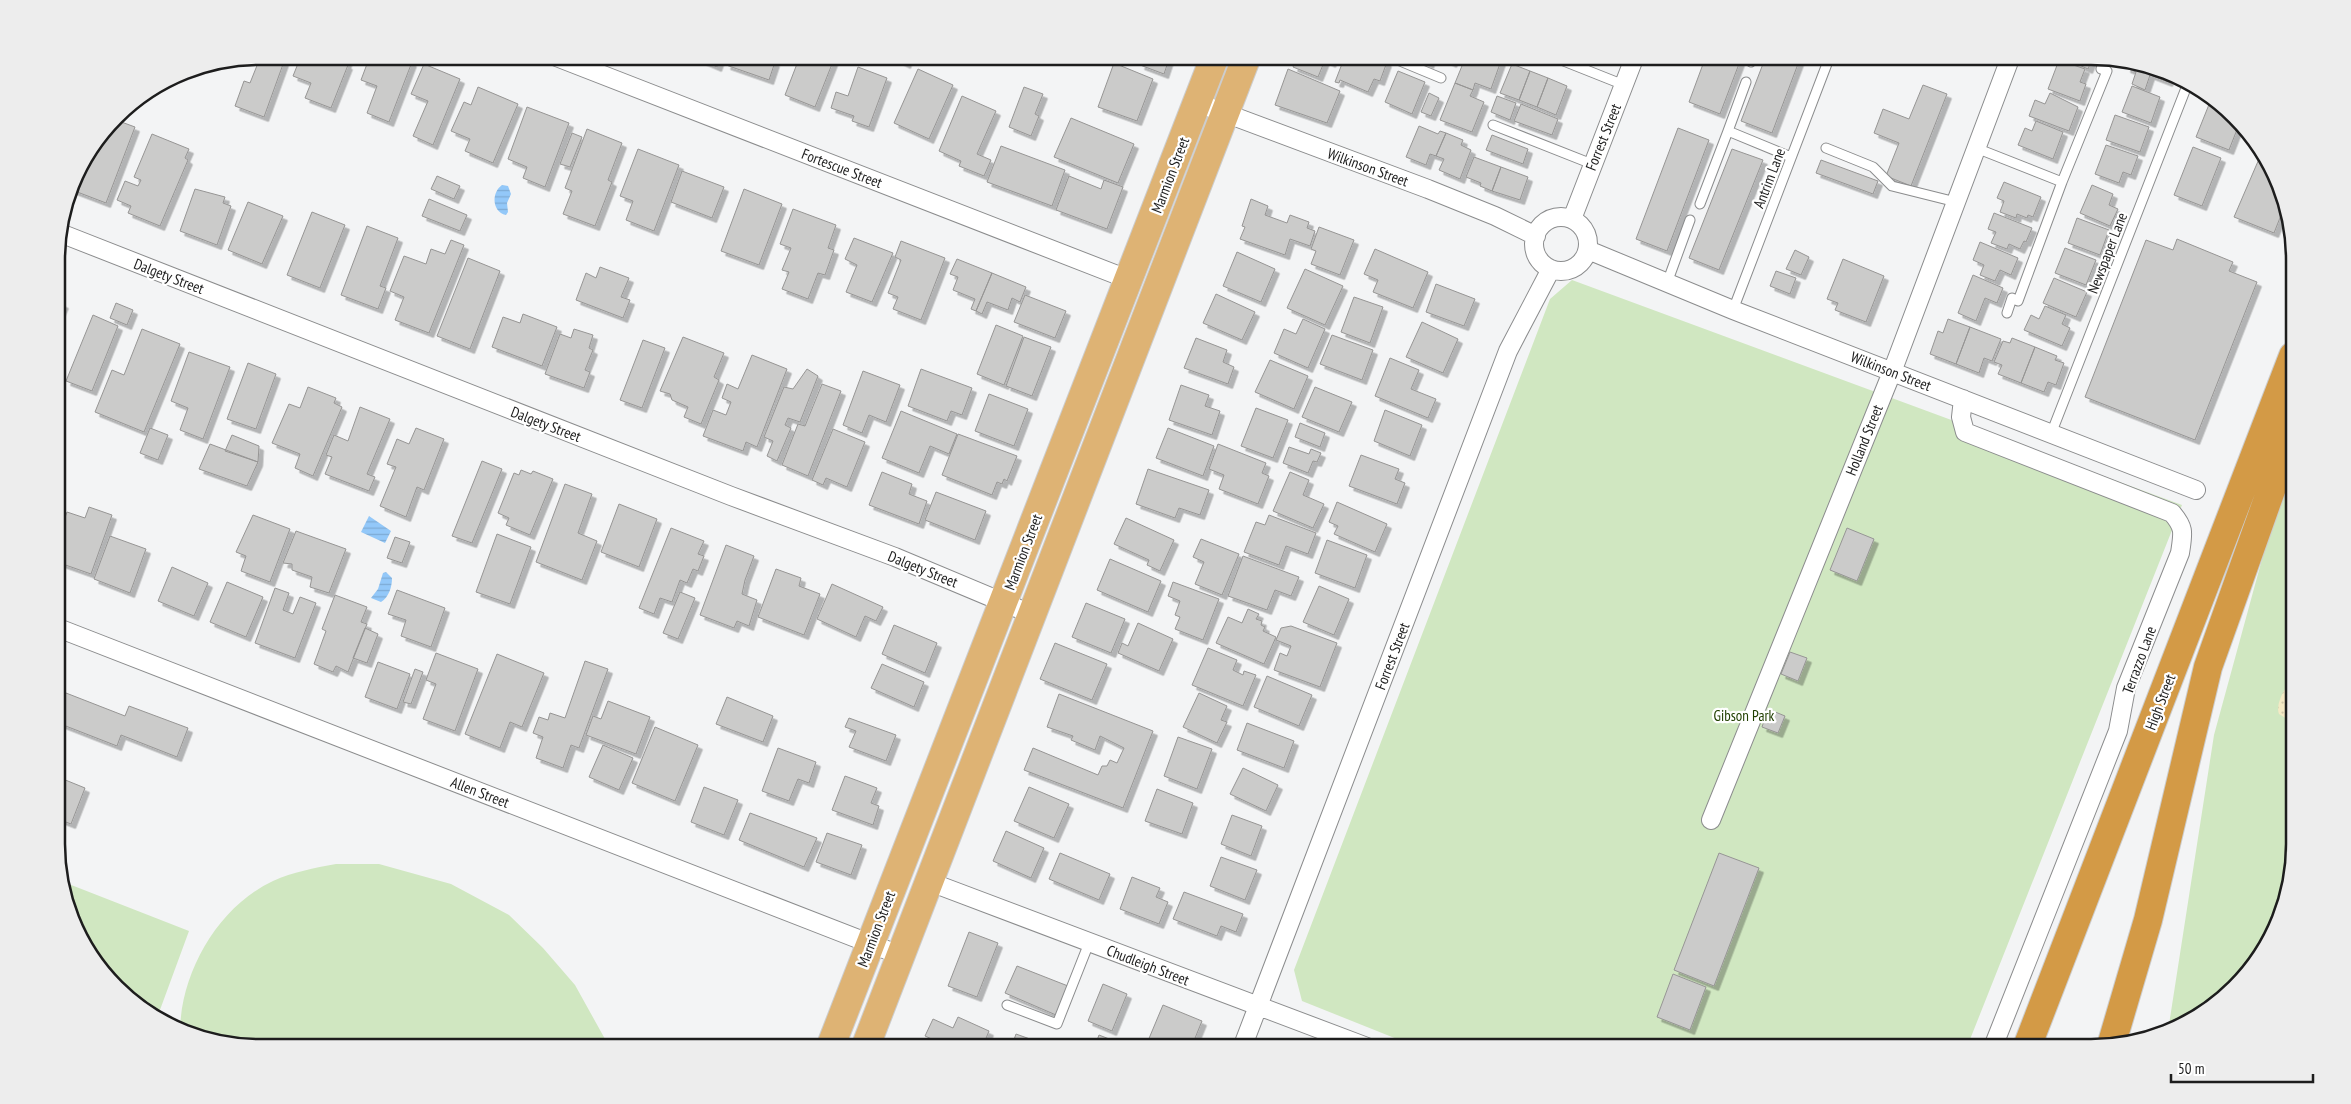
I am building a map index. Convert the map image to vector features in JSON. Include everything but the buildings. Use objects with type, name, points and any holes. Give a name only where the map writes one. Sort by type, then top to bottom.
[{"type":"highway","name":"High Street","points":[[2030,1039],[2286,374]]},
{"type":"highway","points":[[2113,1038],[2148,920],[2208,667],[2286,448]]},
{"type":"main road","name":"Marmion Street","points":[[833,1039],[1130,280],[1212,65]]},
{"type":"main road","name":"Marmion Street","points":[[869,1039],[902,956],[1031,614],[1184,225],[1244,65]]},
{"type":"street","name":"Fortescue Street","points":[[577,65],[1130,280]]},
{"type":"street","name":"Forrest Street","points":[[1572,219],[1632,65]]},
{"type":"street","name":"Holland Street","points":[[1711,820],[1892,372],[2008,65]]},
{"type":"street","name":"Wilkinson Street","points":[[1198,103],[1226,112],[1487,213],[1536,236]]},
{"type":"street","points":[[1554,218],[1572,219],[1585,231],[1588,239],[1588,250],[1581,262],[1575,267],[1567,270],[1551,269],[1539,259],[1535,252],[1536,236],[1546,222],[1554,218]]},
{"type":"street","name":"Dalgety Street","points":[[67,236],[1005,601],[1031,614]]},
{"type":"street","name":"Wilkinson Street","points":[[1588,250],[1733,310],[2196,490]]},
{"type":"street","name":"Forrest Street","points":[[1245,1039],[1508,351],[1551,269]]},
{"type":"street","name":"Terrazzo Lane","points":[[1963,399],[1961,417],[1965,432],[2172,513],[2181,523],[2183,533],[2180,553],[2126,688],[2118,731],[1996,1039]]},
{"type":"street","name":"Allen Street","points":[[65,631],[902,956]]},
{"type":"street","name":"Chudleigh Street","points":[[930,882],[1344,1039]]},
{"type":"lane","points":[[1410,65],[1441,78]]},
{"type":"lane","points":[[1574,65],[1624,85]]},
{"type":"lane","name":"Antrim Lane","points":[[1733,310],[1827,65]]},
{"type":"lane","points":[[2007,313],[2012,298],[2018,301],[2062,182],[2107,71],[2101,69],[2103,65]]},
{"type":"lane","points":[[1700,204],[1746,82]]},
{"type":"lane","name":"Newspaper Lane","points":[[2051,434],[2186,89]]},
{"type":"lane","points":[[1493,125],[1592,164]]},
{"type":"lane","points":[[1728,131],[1792,157]]},
{"type":"lane","points":[[1826,148],[1873,167],[1892,186],[1956,202]]},
{"type":"lane","points":[[1976,148],[2062,182]]},
{"type":"lane","points":[[1667,283],[1690,220]]},
{"type":"lane","points":[[1007,1004],[1057,1024],[1089,943]]},
{"type":"green space","name":"Gibson Park","points":[[1572,280],[2182,505],[1970,1039],[1397,1039],[1302,1001],[1294,970],[1550,299]]},
{"type":"green space","points":[[2286,479],[2286,857],[2282,882],[2276,907],[2266,930],[2260,942],[2238,973],[2210,999],[2189,1013],[2169,1022],[2214,735],[2279,497]]},
{"type":"green space","points":[[336,864],[379,864],[451,884],[509,915],[543,948],[575,985],[605,1039],[247,1039],[197,1029],[181,1022],[187,986],[195,964],[220,924],[235,907],[253,892],[273,881]]},
{"type":"green space","points":[[70,884],[189,931],[159,1011],[131,991],[105,963],[91,942],[80,919]]},
{"type":"sand","points":[[2286,687],[2286,718],[2279,714],[2278,710]]},
{"type":"water","points":[[502,185],[508,186],[511,194],[507,203],[508,212],[506,215],[498,210],[495,202],[498,188]]},
{"type":"water","points":[[369,516],[391,531],[385,543],[361,532]]},
{"type":"water","points":[[386,572],[392,578],[390,592],[381,602],[371,598],[378,589],[383,573]]}]
